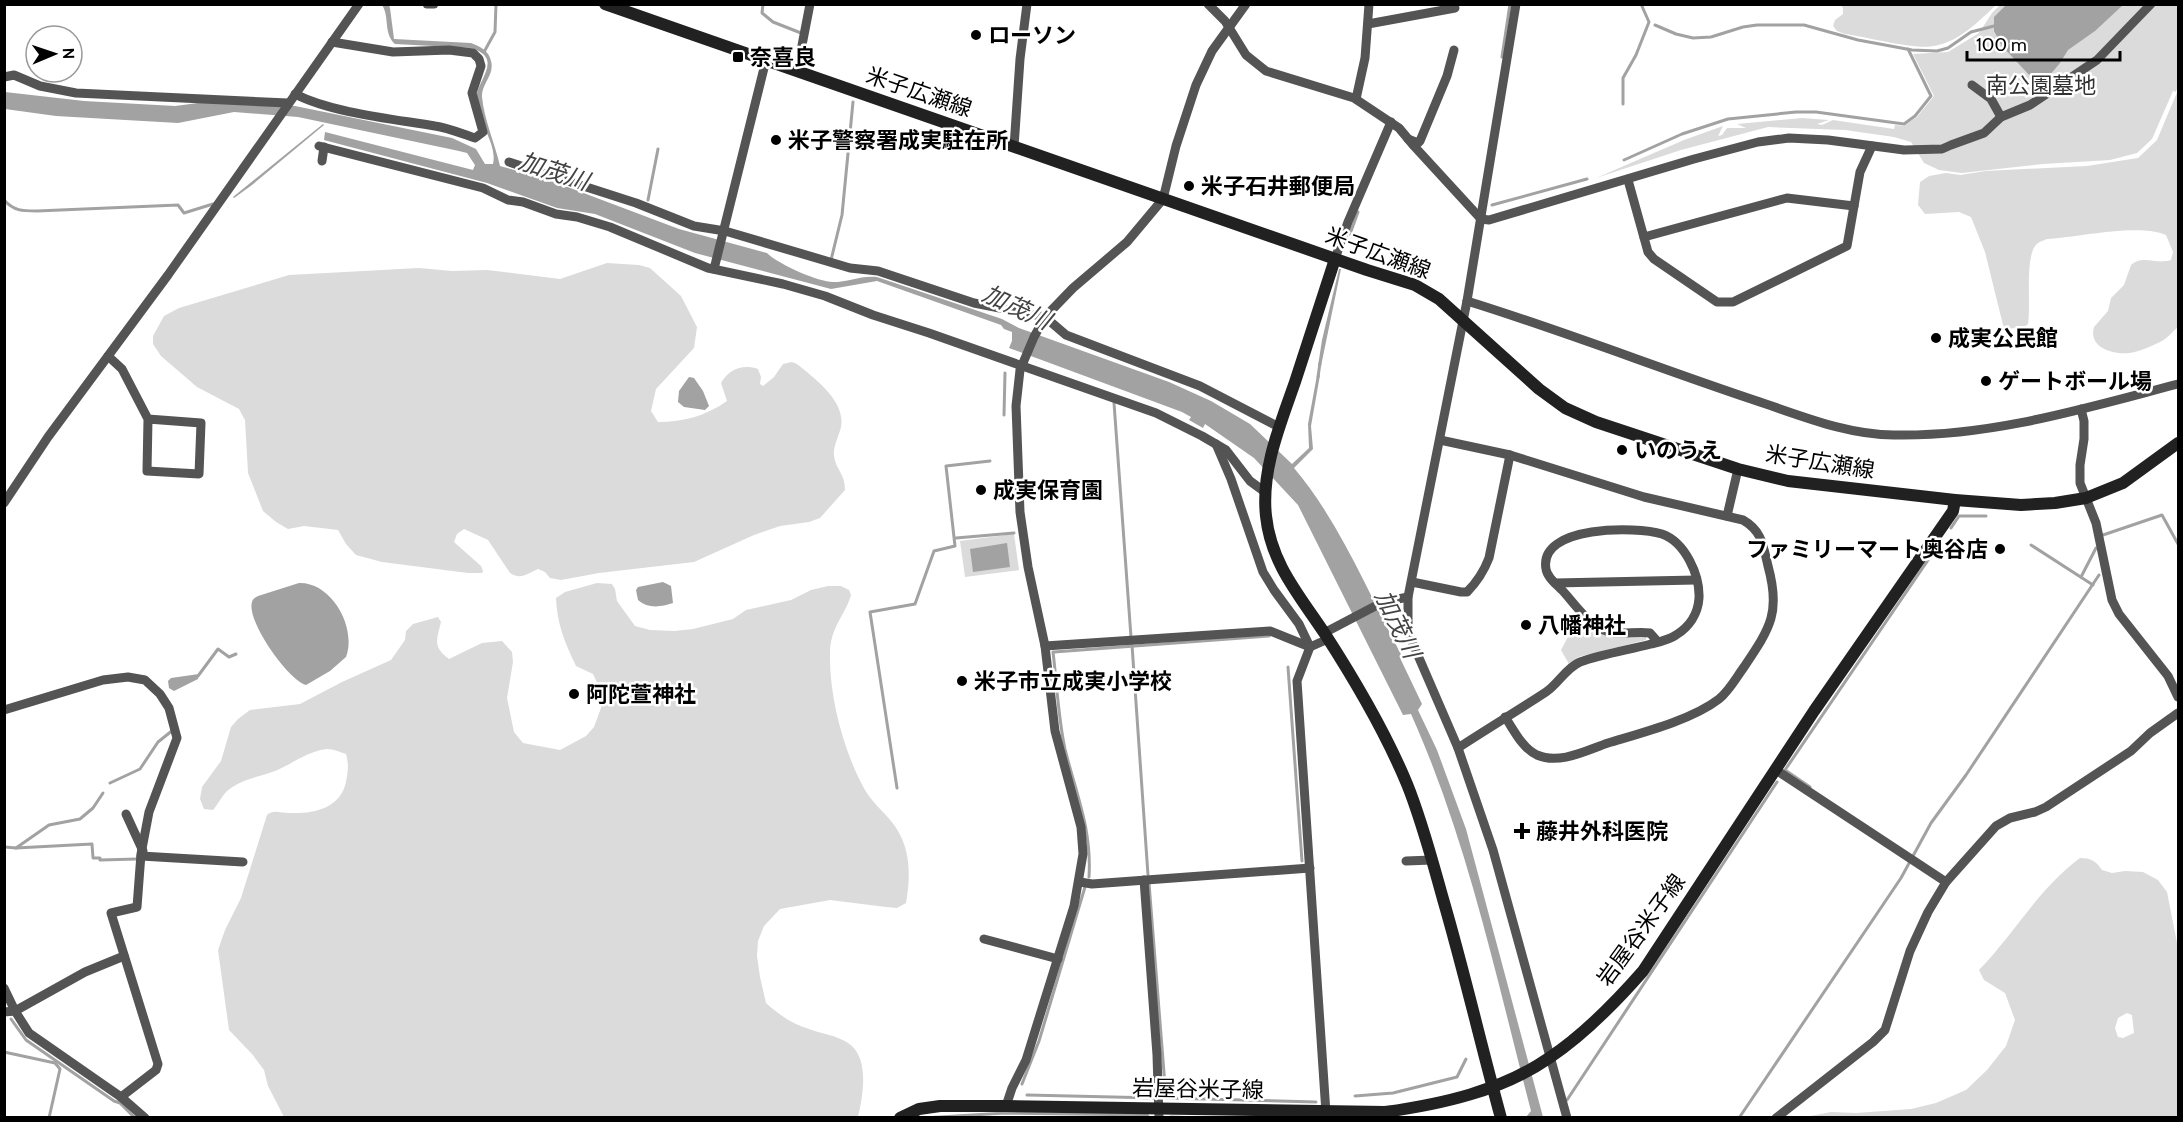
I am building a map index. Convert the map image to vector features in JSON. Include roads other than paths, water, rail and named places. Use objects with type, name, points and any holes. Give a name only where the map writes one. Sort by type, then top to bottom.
[{"type":"main road","name":"米子広瀬線","points":[[605,4],[1415,285],[1439,299],[1473,332],[1565,408],[1596,422],[1738,469],[1788,481],[1955,501],[2021,505],[2055,503],[2086,498],[2123,483],[2178,442]]},
{"type":"main road","points":[[1335,259],[1266,474],[1266,517],[1272,546],[1293,589],[1329,633],[1389,744],[1414,803],[1432,860],[1501,1118]]},
{"type":"main road","name":"岩屋谷米子線","points":[[900,1118],[919,1109],[940,1106],[1006,1106],[1159,1113],[1385,1112],[1430,1106],[1506,1081],[1547,1060],[1590,1026],[1620,998],[1643,970],[1814,711],[1953,511],[1955,501]]},
{"type":"street","points":[[4,503],[48,437],[359,4]]},
{"type":"street","points":[[427,4],[434,4]]},
{"type":"street","points":[[797,71],[810,4]]},
{"type":"street","points":[[1014,147],[1020,59],[1027,4]]},
{"type":"street","points":[[1208,4],[1229,27],[1246,55],[1266,71],[1356,99],[1399,128],[1481,219],[1489,220],[1758,142],[1789,138],[1828,140],[1904,150],[1942,149],[1984,133],[2001,117],[2030,105],[2097,60],[2151,4]]},
{"type":"street","points":[[1006,1106],[1026,1060],[1058,959],[1080,882],[1083,854],[1081,827],[1055,731],[1045,646],[1028,567],[1020,512],[1016,406],[1022,365],[1045,317],[1073,288],[1127,242],[1163,199],[1176,146],[1196,85],[1212,51],[1246,4]]},
{"type":"street","points":[[1356,99],[1365,58],[1369,4]]},
{"type":"street","points":[[1516,4],[1467,301],[1408,597],[1408,622],[1410,637],[1458,748],[1493,850],[1547,1060],[1567,1118]]},
{"type":"street","points":[[1368,24],[1455,8]]},
{"type":"street","points":[[295,94],[313,103],[407,123],[438,126],[476,138],[483,132],[472,93],[482,66],[473,53],[449,50],[393,52],[332,42]]},
{"type":"street","points":[[1408,139],[1418,143],[1420,141],[1447,76],[1454,50]]},
{"type":"street","points":[[714,269],[766,60]]},
{"type":"street","points":[[4,77],[14,75],[40,86],[76,93],[288,103]]},
{"type":"street","points":[[1972,85],[1991,99],[2001,117]]},
{"type":"street","points":[[1335,259],[1348,222],[1391,122]]},
{"type":"street","points":[[1628,180],[1648,252],[1654,259],[1718,302],[1733,302],[1847,246],[1860,172],[1872,146]]},
{"type":"street","points":[[322,161],[321,147],[483,188],[508,200],[523,202],[556,214],[577,217],[610,227],[714,269],[825,296],[873,315],[1022,365],[1156,413],[1216,444],[1226,450],[1250,481],[1265,492]]},
{"type":"street","points":[[509,162],[617,196],[694,226],[850,268],[879,271],[974,303],[1045,317],[1066,335],[1200,386],[1278,432]]},
{"type":"street","points":[[1644,237],[1786,198],[1854,206]]},
{"type":"street","points":[[1467,301],[1695,380],[1852,431],[1892,435],[1931,435],[1989,429],[2081,409],[2178,384]]},
{"type":"street","points":[[108,356],[122,369],[148,419],[147,471],[199,474],[201,423],[148,419]]},
{"type":"street","points":[[2081,409],[2084,439],[2080,483],[2096,524],[2115,607],[2168,676],[2178,697]]},
{"type":"street","points":[[1440,440],[1510,455],[1644,498],[1743,520],[1754,526],[1760,536],[1775,589],[1774,608],[1769,627],[1759,645],[1730,688],[1719,699],[1695,712],[1648,731],[1562,758],[1546,757],[1533,752],[1522,742],[1505,717]]},
{"type":"street","points":[[1216,444],[1231,479],[1263,572],[1299,624],[1310,647]]},
{"type":"street","points":[[1412,582],[1461,592],[1467,592],[1475,584],[1490,558],[1510,455]]},
{"type":"street","points":[[1727,516],[1738,469]]},
{"type":"street","points":[[1458,748],[1549,690],[1578,663],[1658,642],[1673,638],[1690,624],[1699,598],[1696,579],[1687,556],[1672,540],[1662,534],[1618,529],[1575,535],[1565,539],[1552,548],[1548,555],[1546,568],[1555,583],[1591,621],[1602,629],[1610,632],[1650,633],[1658,642]]},
{"type":"street","points":[[1555,583],[1696,579]]},
{"type":"street","points":[[1326,1113],[1297,681],[1310,647],[1329,633],[1383,602],[1408,597]]},
{"type":"street","points":[[1045,646],[1270,631],[1310,647]]},
{"type":"street","points":[[4,710],[103,680],[128,677],[145,680],[160,694],[169,708],[177,738],[149,812],[142,853],[137,907],[111,913],[158,1068],[121,1097]]},
{"type":"street","points":[[1776,1118],[1885,1030],[1910,951],[1928,912],[1946,882],[1996,826],[2010,818],[2046,807],[2131,751],[2150,733],[2178,713]]},
{"type":"street","points":[[1776,770],[1946,882]]},
{"type":"street","points":[[126,814],[142,853]]},
{"type":"street","points":[[142,853],[243,862]]},
{"type":"street","points":[[1406,861],[1432,860]]},
{"type":"street","points":[[1080,882],[1092,884],[1310,868]]},
{"type":"street","points":[[1144,880],[1159,1113]]},
{"type":"street","points":[[984,939],[1058,959]]},
{"type":"street","points":[[4,1012],[15,1011],[85,972],[124,956]]},
{"type":"street","points":[[4,988],[29,1033],[121,1097],[145,1118]]},
{"type":"waterway","points":[[484,52],[495,32],[496,4]]},
{"type":"waterway","points":[[763,4],[762,13],[773,22],[801,33]]},
{"type":"waterway","points":[[1502,57],[1510,4]]},
{"type":"waterway","points":[[1623,104],[1623,78],[1636,55],[1649,22],[1641,4]]},
{"type":"waterway","points":[[1655,25],[1693,38],[1711,37],[1757,25],[1804,25],[1858,40],[1912,50],[1937,51],[1948,48],[1971,32],[1998,25]]},
{"type":"waterway","points":[[1624,160],[1682,134],[1728,119],[1816,112],[1904,124],[1915,116],[1931,96],[1908,49]]},
{"type":"waterway","points":[[831,260],[842,215],[853,102]]},
{"type":"waterway","points":[[648,200],[658,149]]},
{"type":"waterway","points":[[1492,205],[1587,179]]},
{"type":"waterway","points":[[4,200],[15,208],[32,211],[178,205],[184,213],[213,204]]},
{"type":"waterway","points":[[1350,234],[1358,212]]},
{"type":"waterway","points":[[1318,377],[1320,363]]},
{"type":"waterway","points":[[1004,415],[1005,373]]},
{"type":"waterway","points":[[1114,403],[1131,637]]},
{"type":"waterway","points":[[897,788],[870,612],[915,604],[934,551],[955,546],[946,466],[990,461]]},
{"type":"waterway","points":[[2103,535],[2162,515],[2178,544]]},
{"type":"waterway","points":[[1951,528],[1959,516],[1986,516]]},
{"type":"waterway","points":[[956,538],[1014,533]]},
{"type":"waterway","points":[[1810,787],[1785,770],[1939,544]]},
{"type":"waterway","points":[[2031,545],[2093,585]]},
{"type":"waterway","points":[[2081,577],[2096,548]]},
{"type":"waterway","points":[[1739,1118],[1901,878],[1931,823],[1966,775],[2099,575]]},
{"type":"waterway","points":[[1054,652],[1269,636]]},
{"type":"waterway","points":[[1132,645],[1148,875]]},
{"type":"waterway","points":[[198,676],[218,649],[229,657],[236,654]]},
{"type":"waterway","points":[[1053,652],[1065,749],[1086,827],[1089,877]]},
{"type":"waterway","points":[[1288,667],[1302,861]]},
{"type":"waterway","points":[[110,783],[140,769],[158,742],[173,730]]},
{"type":"waterway","points":[[1567,1100],[1777,782]]},
{"type":"waterway","points":[[5,847],[16,848],[49,825],[80,819],[93,808],[103,793]]},
{"type":"waterway","points":[[16,848],[92,844],[93,858],[100,858],[100,860],[137,859]]},
{"type":"waterway","points":[[1149,883],[1166,1098],[1316,1102]]},
{"type":"waterway","points":[[1022,1084],[1039,1041],[1085,887]]},
{"type":"waterway","points":[[11,1019],[26,1040],[120,1103],[135,1118]]},
{"type":"waterway","points":[[4,1052],[55,1063],[60,1069],[49,1118]]},
{"type":"waterway","points":[[1355,1096],[1393,1093],[1457,1077],[1466,1059]]},
{"type":"waterway","points":[[1027,1095],[1156,1098]]},
{"type":"waterway","points":[[924,1118],[1005,1113],[1147,1115],[1149,1118]]},
{"type":"waterway","points":[[1171,1117],[1200,1118]]},
{"type":"place","name":"ローソン","points":[[976,35]]},
{"type":"place","name":"奈喜良","points":[[738,57]]},
{"type":"place","name":"米子警察署成実駐在所","points":[[776,140]]},
{"type":"place","name":"米子石井郵便局","points":[[1189,186]]},
{"type":"place","name":"成実公民館","points":[[1936,338]]},
{"type":"place","name":"ゲートボール場","points":[[1986,381]]},
{"type":"place","name":"いのうえ","points":[[1622,450]]},
{"type":"place","name":"成実保育園","points":[[981,490]]},
{"type":"place","name":"ファミリーマート奥谷店","points":[[2000,549]]},
{"type":"place","name":"八幡神社","points":[[1526,625]]},
{"type":"place","name":"米子市立成実小学校","points":[[962,681]]},
{"type":"place","name":"阿陀萱神社","points":[[574,694]]},
{"type":"place","name":"藤井外科医院","points":[[1522,831]]},
{"type":"park label","name":"南公園墓地","points":[[2041,85]]},
{"type":"water label","name":"加茂川","points":[[554,171]]},
{"type":"water label","name":"加茂川","points":[[1017,307]]},
{"type":"water label","name":"加茂川","points":[[1398,624]]}]
